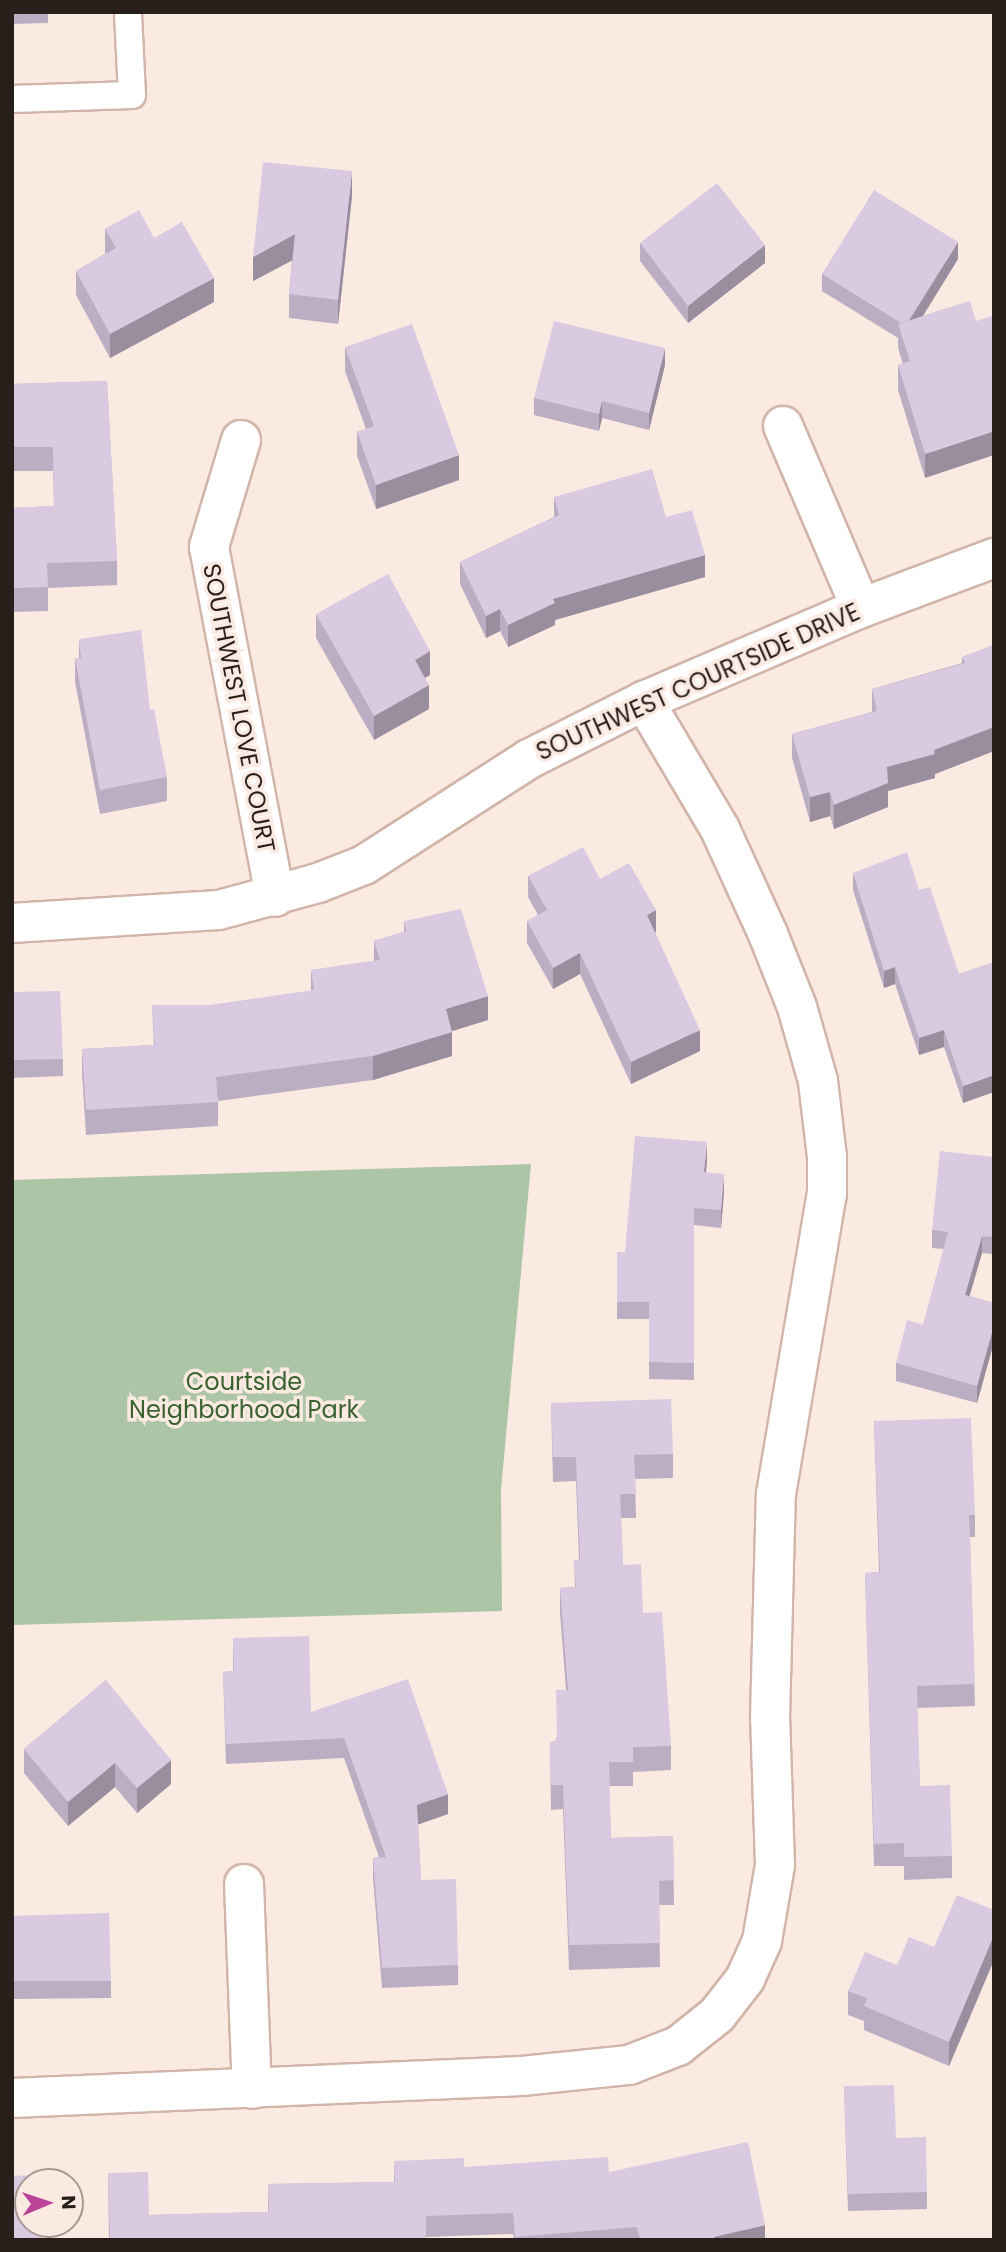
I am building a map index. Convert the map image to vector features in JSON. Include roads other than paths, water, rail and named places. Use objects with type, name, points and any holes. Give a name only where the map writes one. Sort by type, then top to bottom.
[{"type":"street","points":[[783,426],[861,608]]},
{"type":"street","name":"SOUTHWEST LOVE COURT","points":[[241,440],[209,547],[275,897]]},
{"type":"street","name":"SOUTHWEST COURTSIDE DRIVE","points":[[12,923],[219,910],[275,897],[364,865],[529,759],[644,701],[861,608],[994,558]]},
{"type":"street","points":[[12,2098],[522,2076],[629,2065],[678,2046],[717,2015],[745,1979],[762,1941],[775,1865],[770,1717],[776,1494],[823,1220],[827,1157],[818,1081],[797,1007],[768,934],[720,829],[644,701]]},
{"type":"street","points":[[244,1884],[252,2089]]},
{"type":"lane","points":[[12,99],[132,95],[128,12]]},
{"type":"park label","name":"Courtside Neighborhood Park","points":[[244,1396]]}]
